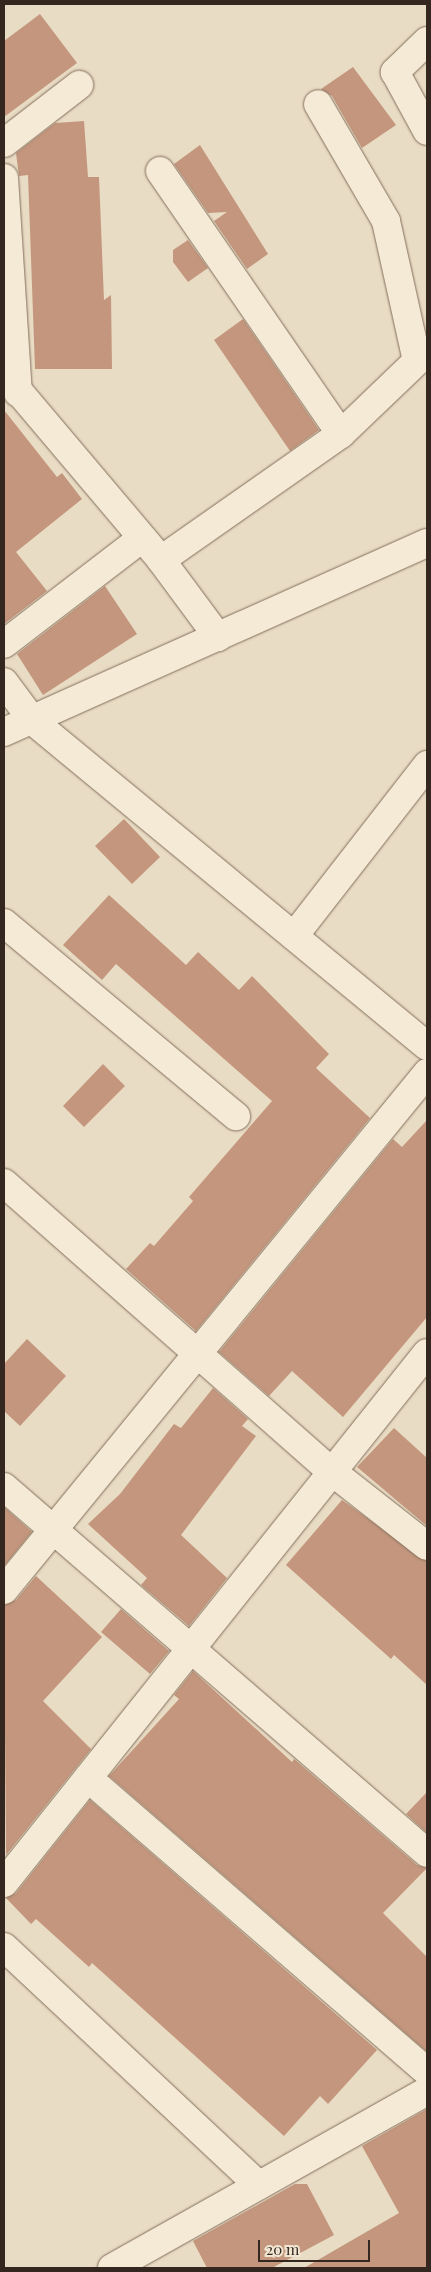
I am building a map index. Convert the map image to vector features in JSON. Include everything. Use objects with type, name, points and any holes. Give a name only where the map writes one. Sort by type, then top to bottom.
[{"type":"street","points":[[427,41],[395,72],[427,131]]},
{"type":"street","points":[[4,142],[79,85]]},
{"type":"street","points":[[161,560],[341,434],[417,360],[386,221],[318,104]]},
{"type":"street","points":[[160,171],[341,434]]},
{"type":"street","points":[[4,178],[11,384],[141,539],[161,560],[218,637]]},
{"type":"street","points":[[4,644],[141,539]]},
{"type":"street","points":[[4,732],[33,721],[427,543]]},
{"type":"street","points":[[4,682],[33,721],[427,1046]]},
{"type":"street","points":[[294,936],[427,765]]},
{"type":"street","points":[[4,923],[236,1116]]},
{"type":"street","points":[[4,1590],[427,1073]]},
{"type":"street","points":[[4,1183],[330,1470],[427,1546]]},
{"type":"street","points":[[4,1883],[192,1650],[330,1470],[427,1353]]},
{"type":"street","points":[[4,1487],[427,1853]]},
{"type":"street","points":[[88,1778],[427,2072]]},
{"type":"street","points":[[4,1946],[259,2186]]},
{"type":"street","points":[[112,2268],[427,2091]]},
{"type":"building","points":[[40,14],[77,63],[4,117],[4,41]]},
{"type":"building","points":[[353,67],[396,125],[362,148],[332,96],[321,89]]},
{"type":"building","points":[[84,121],[88,177],[99,177],[104,300],[111,295],[112,369],[35,369],[28,175],[19,176],[16,153],[55,123]]},
{"type":"building","points":[[200,145],[268,254],[247,269],[214,221],[227,212],[208,213],[174,164]]},
{"type":"building","points":[[188,240],[208,268],[188,282],[173,262],[173,250]]},
{"type":"building","points":[[243,319],[319,430],[290,451],[214,340]]},
{"type":"building","points":[[4,410],[57,477],[62,473],[82,499],[16,552],[47,591],[4,624]]},
{"type":"building","points":[[105,586],[137,634],[43,695],[17,654]]},
{"type":"building","points":[[124,819],[160,857],[132,884],[95,846]]},
{"type":"building","points":[[109,895],[186,965],[198,952],[239,990],[252,976],[329,1054],[316,1068],[370,1118],[196,1331],[126,1269],[150,1243],[154,1246],[193,1201],[189,1197],[272,1101],[116,964],[102,980],[63,945]]},
{"type":"building","points":[[103,1064],[125,1086],[84,1127],[63,1106]]},
{"type":"building","points":[[427,1120],[427,1317],[343,1417],[292,1371],[269,1396],[219,1352],[393,1139],[402,1147]]},
{"type":"building","points":[[27,1339],[66,1376],[20,1426],[4,1411],[4,1364]]},
{"type":"building","points":[[213,1388],[248,1419],[242,1426],[256,1436],[181,1535],[227,1578],[189,1626],[141,1585],[147,1578],[88,1524],[120,1494],[174,1424],[181,1428]]},
{"type":"building","points":[[394,1428],[427,1458],[427,1526],[357,1467]]},
{"type":"building","points":[[342,1500],[427,1561],[427,1685],[394,1655],[391,1659],[286,1565]]},
{"type":"building","points":[[4,1507],[32,1532],[4,1566]]},
{"type":"building","points":[[36,1576],[102,1637],[43,1701],[91,1749],[6,1855],[4,1605],[16,1600]]},
{"type":"building","points":[[121,1609],[169,1651],[150,1674],[101,1632]]},
{"type":"building","points":[[193,1671],[292,1762],[294,1759],[417,1865],[427,1868],[383,1913],[427,1957],[427,2052],[109,1776],[179,1699],[174,1695]]},
{"type":"building","points":[[427,1792],[427,1833],[406,1814]]},
{"type":"building","points":[[90,1800],[377,2050],[328,2104],[320,2096],[284,2136],[92,1963],[89,1967],[36,1919],[31,1924],[6,1898],[16,1893]]},
{"type":"building","points":[[427,2109],[427,2268],[304,2268],[399,2213],[362,2146]]},
{"type":"building","points":[[295,2184],[307,2184],[334,2235],[272,2268],[207,2268],[193,2241]]}]
